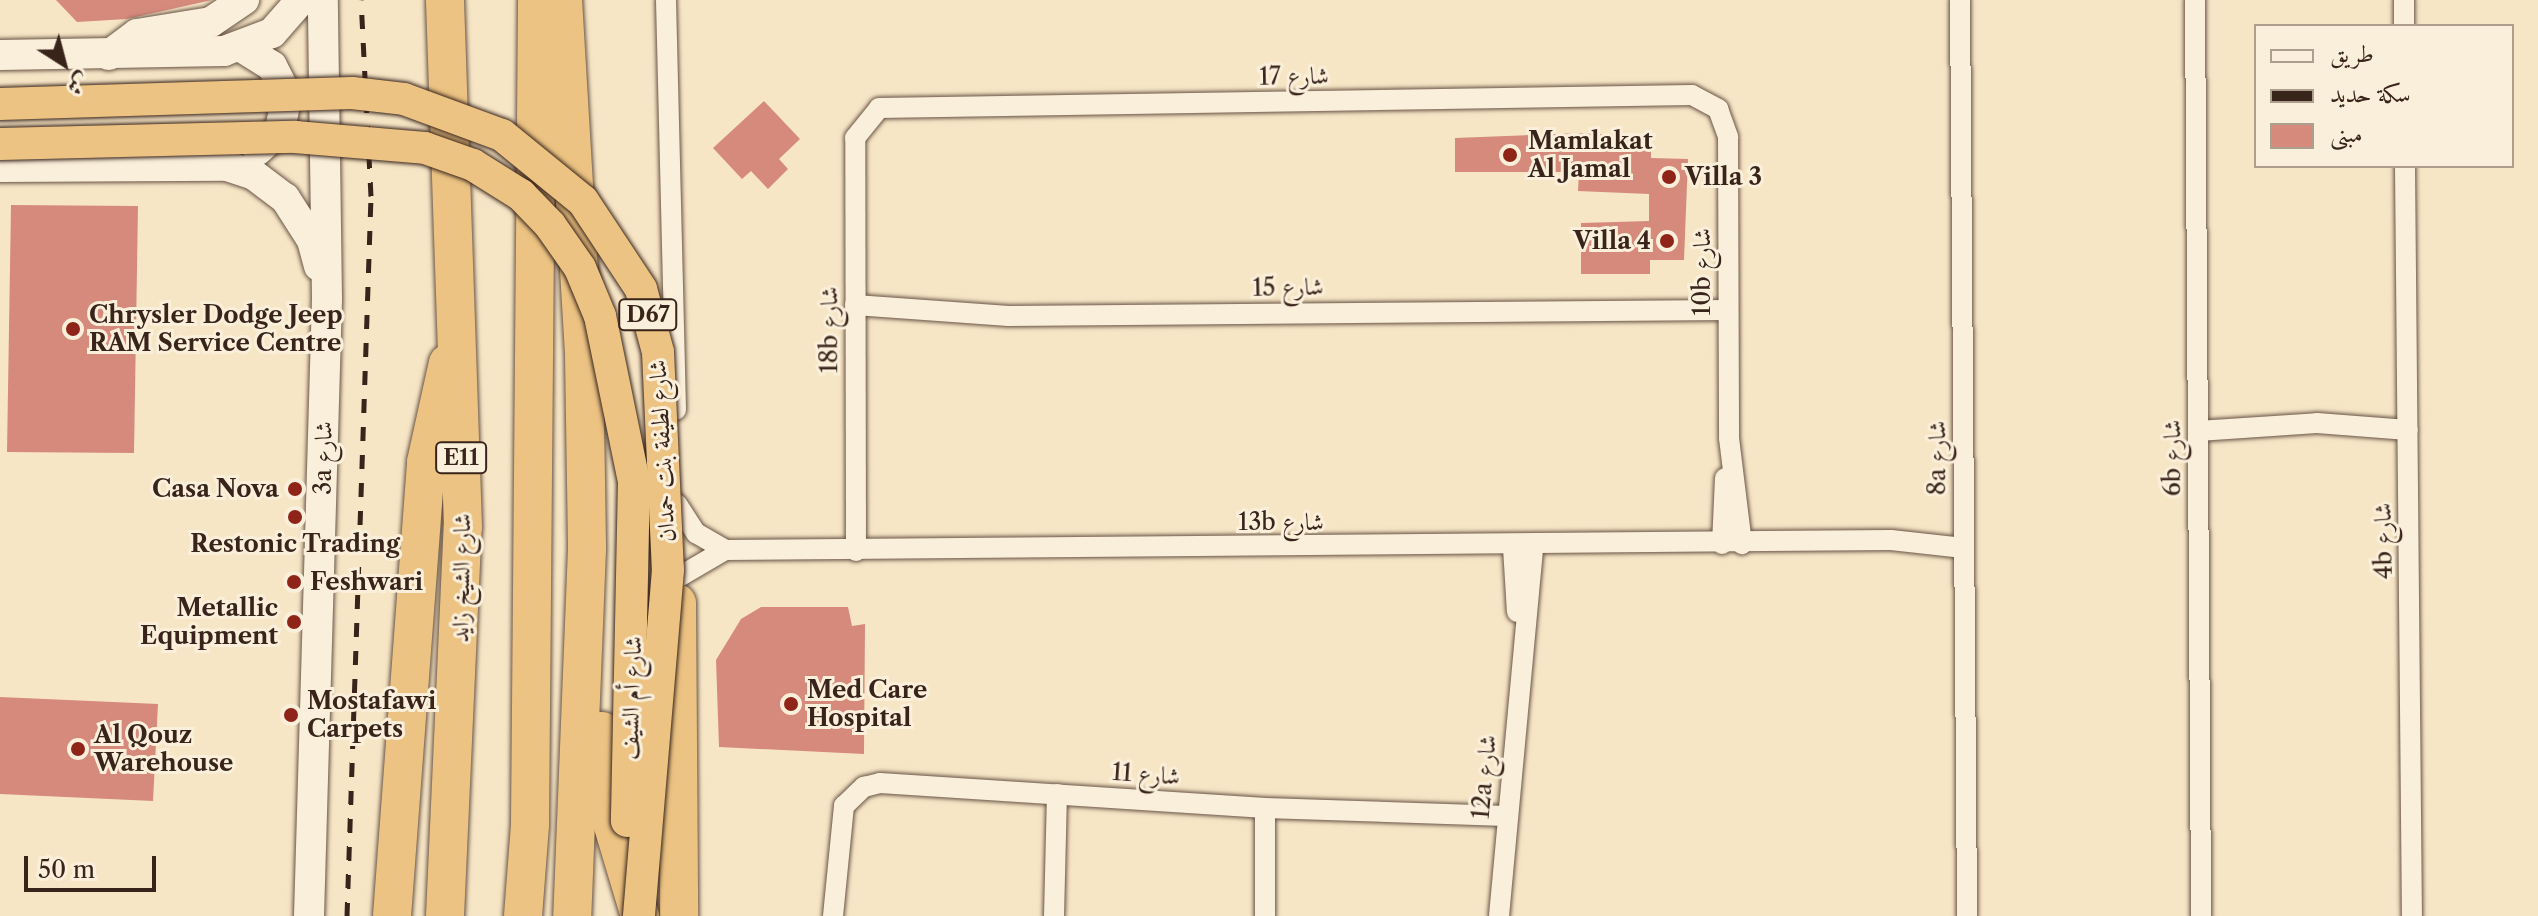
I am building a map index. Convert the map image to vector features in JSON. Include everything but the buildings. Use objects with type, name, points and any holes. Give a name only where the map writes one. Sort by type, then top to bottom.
[{"type":"highway","name":"شارع الشيخ زايد","points":[[445,0],[463,527],[445,916]]},
{"type":"highway","points":[[523,916],[530,824],[537,0]]},
{"type":"highway","points":[[563,0],[584,338],[587,549],[572,916]]},
{"type":"highway","points":[[392,914],[426,462],[435,403],[458,339]]},
{"type":"highway","points":[[587,549],[610,816],[640,916]]},
{"type":"highway","points":[[677,578],[679,916]]},
{"type":"highway","points":[[653,757],[658,916]]},
{"type":"main road","name":"شارع لطيفة بنت حمدان","points":[[0,104],[352,93],[404,99],[502,135],[583,201],[641,289],[658,352],[668,570],[653,757]]},
{"type":"main road","name":"شارع لطيفة بنت حمدان","points":[[0,144],[295,137],[425,148],[473,165],[521,195],[580,268],[613,360],[634,481]]},
{"type":"main road","name":"شارع أم الشيف","points":[[621,916],[634,481]]},
{"type":"main road","name":"D67","points":[[640,916],[653,757]]},
{"type":"street","points":[[109,55],[137,34],[211,22],[244,0]]},
{"type":"street","points":[[0,55],[109,55],[243,48],[280,26],[301,0]]},
{"type":"street","name":"3a شارع","points":[[305,910],[327,299],[323,0]]},
{"type":"street","points":[[666,0],[677,578]]},
{"type":"street","name":"8a شارع","points":[[1960,0],[1967,916]]},
{"type":"street","name":"6b شارع","points":[[2195,0],[2201,916]]},
{"type":"street","points":[[2404,0],[2404,24]]},
{"type":"street","points":[[227,166],[273,139],[287,108],[279,75],[243,48]]},
{"type":"street","name":"شارع 17","points":[[869,115],[891,105],[1692,95],[1718,109]]},
{"type":"street","name":"10b شارع","points":[[1718,109],[1728,137],[1732,544]]},
{"type":"street","name":"18b شارع","points":[[856,551],[855,138],[869,115]]},
{"type":"street","points":[[0,167],[227,166],[270,186],[300,218],[327,299]]},
{"type":"street","name":"4b شارع","points":[[2405,168],[2412,916]]},
{"type":"street","name":"شارع 15","points":[[855,312],[1009,316],[1653,306],[1728,301]]},
{"type":"street","points":[[2198,422],[2407,422]]},
{"type":"street","points":[[677,504],[696,533],[725,550],[677,578]]},
{"type":"street","name":"13b شارع","points":[[725,550],[1523,547],[1964,539]]},
{"type":"street","name":"12a شارع","points":[[1499,916],[1522,643],[1523,547]]},
{"type":"street","name":"شارع 11","points":[[833,916],[844,806],[864,787],[880,783],[1273,808],[1409,813],[1506,822]]},
{"type":"street","points":[[1054,916],[1065,795]]},
{"type":"street","points":[[1265,916],[1273,808]]},
{"type":"railway","points":[[347,916],[371,196],[361,0]]},
{"type":"place","name":"Mamlakat Al Jamal","points":[[1510,155]]},
{"type":"place","name":"Villa 3","points":[[1669,177]]},
{"type":"place","name":"Villa 4","points":[[1667,241]]},
{"type":"place","name":"Chrysler Dodge Jeep RAM Service Centre","points":[[73,329]]},
{"type":"place","name":"Casa Nova","points":[[295,489]]},
{"type":"place","name":"Restonic Trading","points":[[295,517]]},
{"type":"place","name":"Feshwari","points":[[294,582]]},
{"type":"place","name":"Metallic Equipment","points":[[294,622]]},
{"type":"place","name":"Med Care Hospital","points":[[791,704]]},
{"type":"place","name":"Mostafawi Carpets","points":[[291,715]]},
{"type":"place","name":"Al Qouz Warehouse","points":[[78,749]]}]
